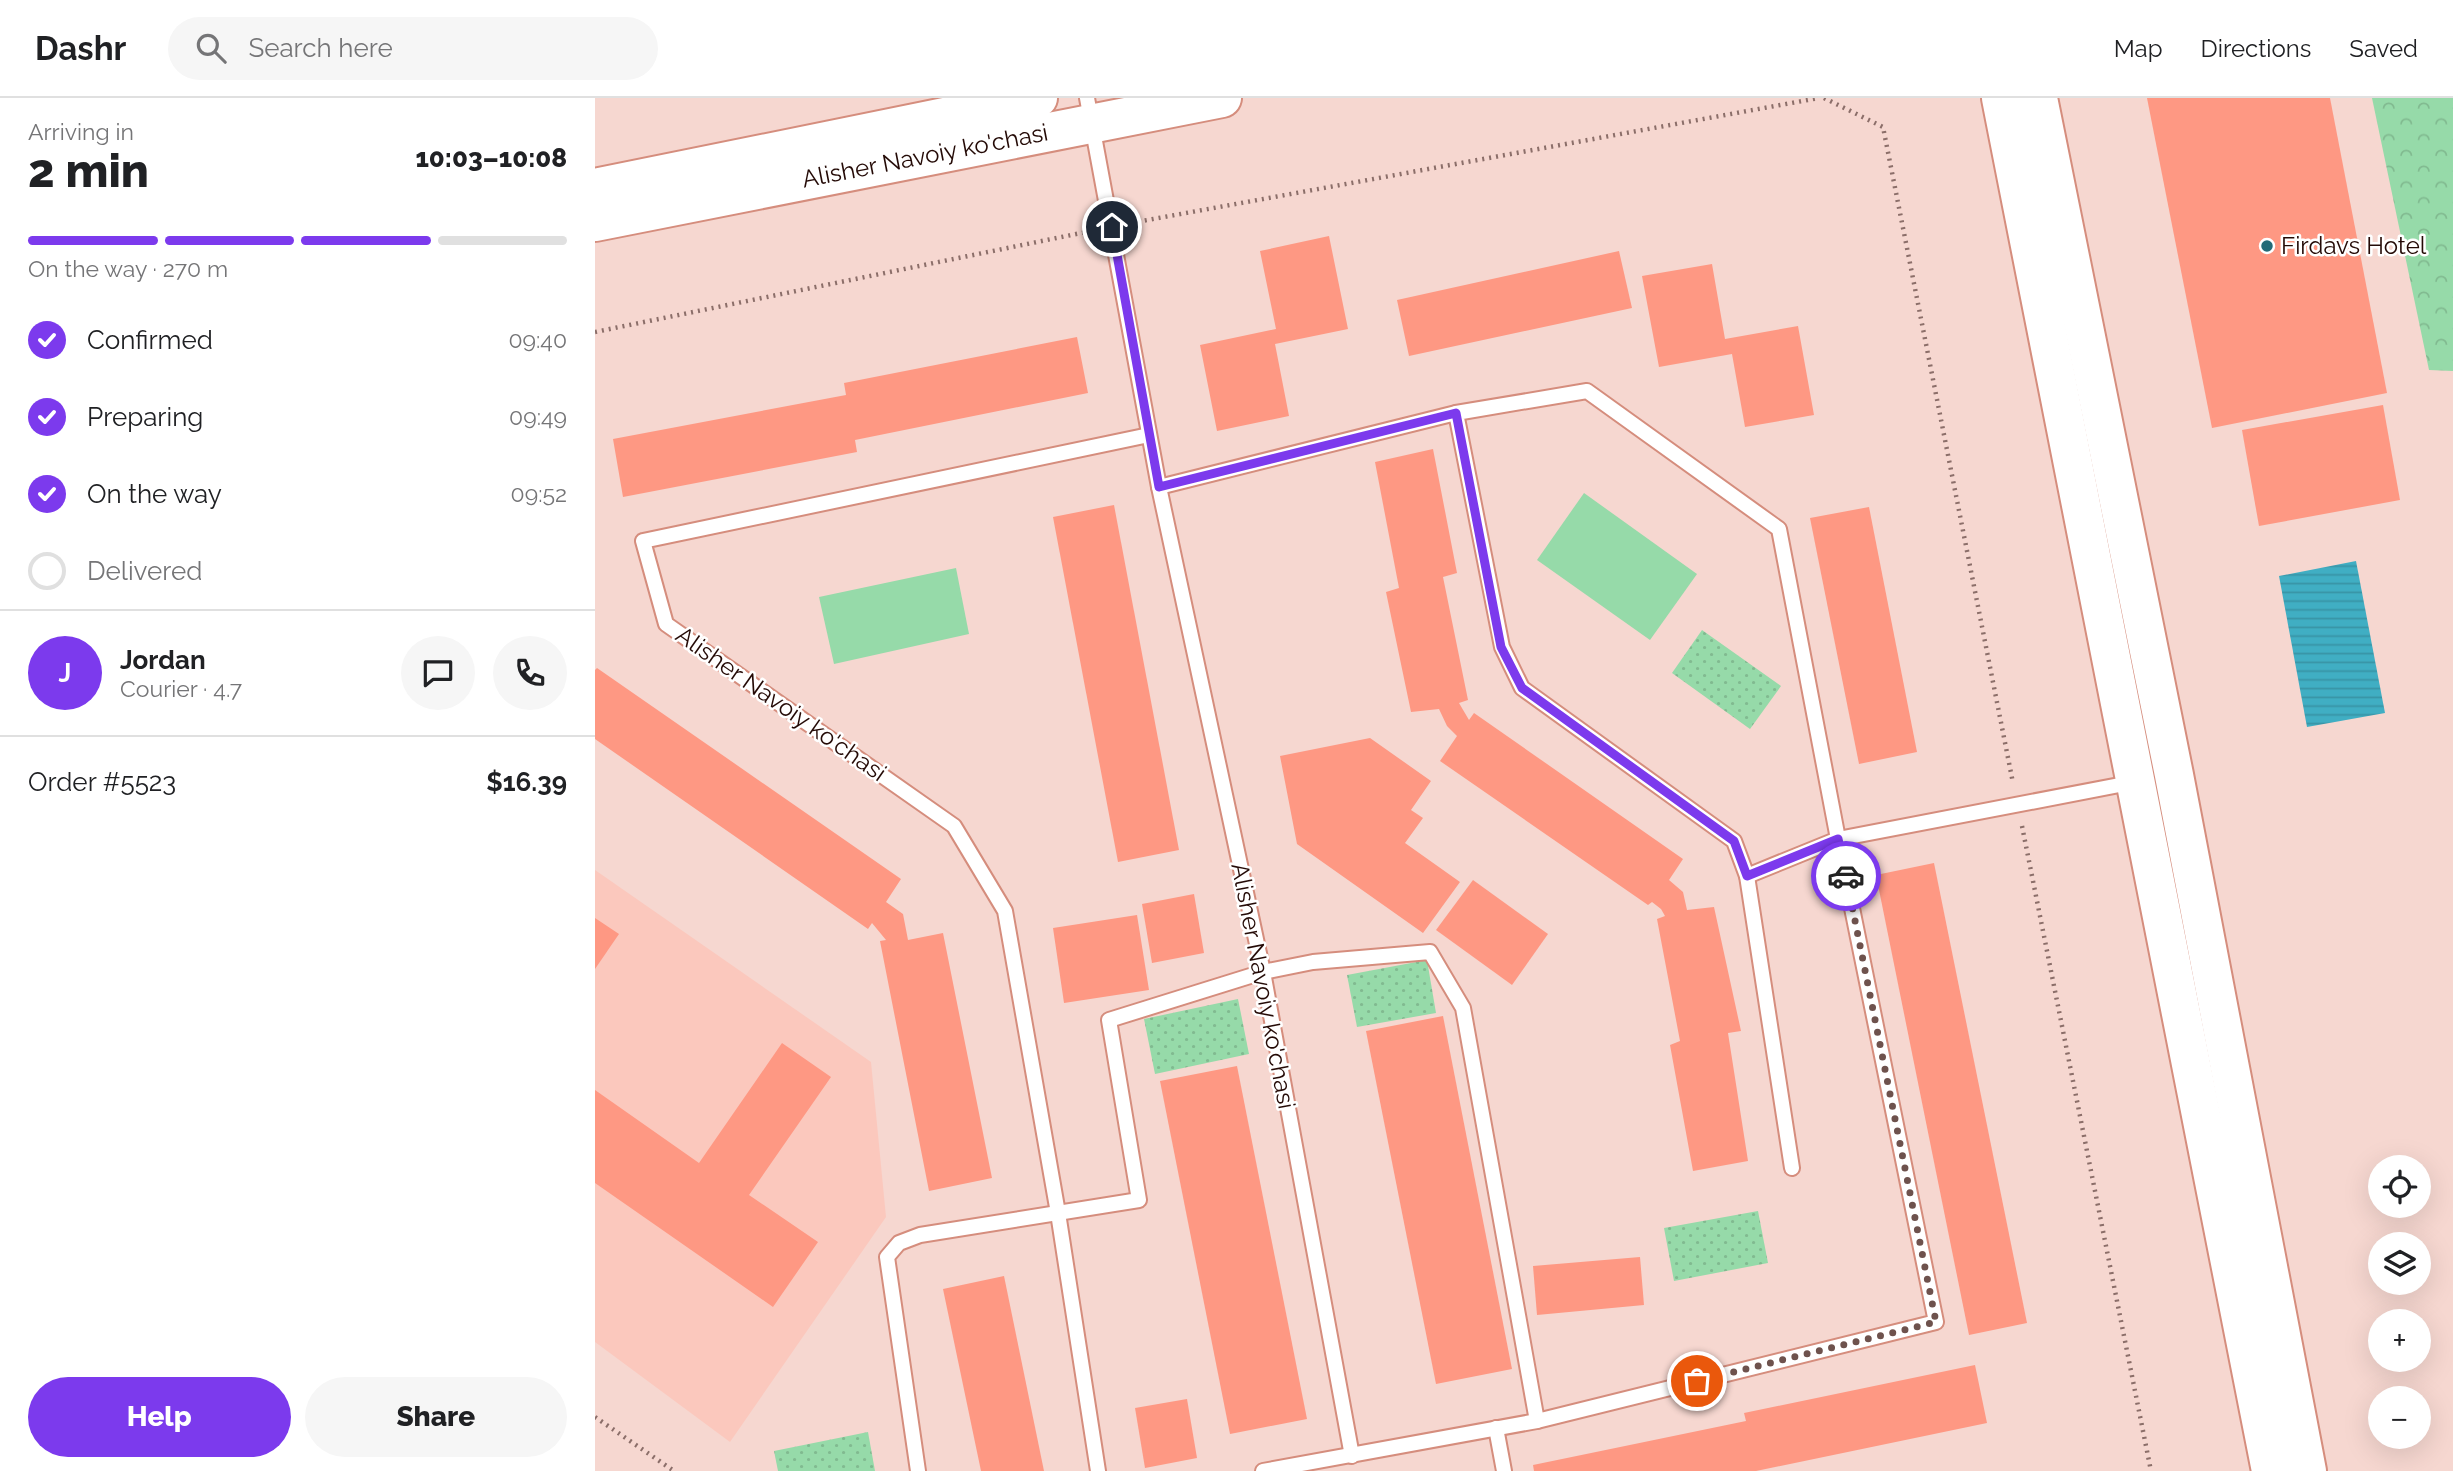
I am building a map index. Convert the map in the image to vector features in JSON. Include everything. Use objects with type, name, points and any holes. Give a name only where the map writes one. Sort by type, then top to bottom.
[{"type":"main road","name":"Alisher Navoiy ko'chasi","points":[[595,188],[1038,98]]},
{"type":"main road","name":"Alisher Navoiy ko'chasi","points":[[595,222],[1089,111],[1222,98]]},
{"type":"main road","points":[[2001,98],[2307,1471]]},
{"type":"main road","points":[[2038,98],[2271,1471]]},
{"type":"lane","name":"Alisher Navoiy ko'chasi","points":[[1089,111],[1159,487],[1263,972],[1352,1456]]},
{"type":"lane","points":[[1159,487],[1456,413],[1587,391],[1779,529],[1838,839],[1936,1322],[1537,1421],[1263,1471]]},
{"type":"lane","points":[[1456,413],[1501,647],[1522,688],[1734,841],[1747,876],[1792,1168]]},
{"type":"lane","name":"Alisher Navoiy ko'chasi","points":[[1058,1213],[1005,911],[954,826],[666,624],[643,541],[1149,435]]},
{"type":"lane","points":[[1747,876],[1838,839],[2154,778]]},
{"type":"lane","points":[[918,1471],[887,1257],[899,1243],[920,1235],[1139,1200],[1109,1020],[1263,972],[1313,961],[1430,952],[1463,1008],[1537,1421]]},
{"type":"lane","points":[[1058,1213],[1098,1471]]},
{"type":"lane","points":[[1496,1429],[1504,1471]]},
{"type":"path","points":[[595,332],[1112,227],[1822,98],[1883,127],[2151,1471]]},
{"type":"path","points":[[595,1417],[674,1471]]},
{"type":"shaded area","points":[[595,870],[871,1062],[886,1217],[730,1442],[595,1342]]},
{"type":"green space","points":[[2372,98],[2453,98],[2453,371],[2429,370]]},
{"type":"green space","points":[[1584,493],[1697,574],[1650,640],[1537,560]]},
{"type":"green space","points":[[956,568],[969,634],[834,664],[819,597]]},
{"type":"green space","points":[[1702,630],[1781,686],[1750,729],[1672,673]]},
{"type":"green space","points":[[1427,960],[1436,1013],[1357,1027],[1347,975]]},
{"type":"green space","points":[[1238,999],[1249,1054],[1155,1074],[1144,1019]]},
{"type":"green space","points":[[1758,1211],[1768,1263],[1674,1281],[1664,1228]]},
{"type":"green space","points":[[868,1432],[875,1471],[778,1471],[774,1451]]},
{"type":"water","points":[[2356,561],[2385,713],[2307,727],[2279,576]]},
{"type":"building","name":"Firdavs Hotel","points":[[2147,98],[2330,98],[2387,393],[2212,428]]},
{"type":"building","points":[[1329,236],[1348,329],[1275,344],[1289,416],[1217,431],[1200,345],[1276,329],[1260,251]]},
{"type":"building","points":[[1619,251],[1632,308],[1409,356],[1397,300]]},
{"type":"building","points":[[1712,264],[1725,339],[1798,326],[1814,415],[1745,427],[1732,354],[1659,367],[1642,276]]},
{"type":"building","points":[[1077,337],[1088,393],[855,440],[857,452],[623,497],[613,439],[846,395],[844,383]]},
{"type":"building","points":[[2383,405],[2400,500],[2259,526],[2242,430]]},
{"type":"building","points":[[1433,449],[1457,573],[1443,577],[1468,700],[1459,703],[1469,720],[1474,713],[1683,859],[1669,880],[1683,892],[1687,910],[1714,907],[1741,1031],[1728,1033],[1748,1161],[1693,1171],[1670,1045],[1680,1041],[1657,919],[1665,916],[1661,909],[1652,902],[1648,905],[1440,761],[1457,736],[1447,726],[1439,709],[1411,712],[1386,592],[1399,588],[1375,462]]},
{"type":"building","points":[[1114,505],[1179,850],[1118,862],[1053,517]]},
{"type":"building","points":[[1869,507],[1917,752],[1859,764],[1810,518]]},
{"type":"building","points":[[597,668],[901,879],[886,902],[903,914],[908,940],[943,933],[992,1178],[929,1191],[880,941],[886,940],[872,923],[868,929],[595,739]]},
{"type":"building","points":[[1370,738],[1431,781],[1411,810],[1423,818],[1405,843],[1460,882],[1423,933],[1297,844],[1280,756]]},
{"type":"building","points":[[1934,863],[2027,1323],[1969,1335],[1876,875]]},
{"type":"building","points":[[1473,880],[1548,934],[1512,985],[1436,930]]},
{"type":"building","points":[[1194,894],[1204,953],[1152,963],[1142,904]]},
{"type":"building","points":[[1137,915],[1149,990],[1064,1003],[1053,928]]},
{"type":"building","points":[[595,918],[619,934],[595,969]]},
{"type":"building","points":[[1443,1016],[1512,1369],[1436,1384],[1366,1031]]},
{"type":"building","points":[[782,1043],[831,1077],[749,1195],[818,1242],[773,1307],[595,1183],[595,1090],[699,1163]]},
{"type":"building","points":[[1237,1066],[1307,1419],[1230,1434],[1160,1081]]},
{"type":"building","points":[[1640,1257],[1644,1305],[1537,1315],[1533,1266]]},
{"type":"building","points":[[1004,1276],[1044,1471],[981,1471],[943,1289]]},
{"type":"building","points":[[1975,1365],[1987,1423],[1756,1471],[1534,1471],[1533,1465],[1746,1421],[1744,1413]]},
{"type":"building","points":[[1187,1399],[1197,1458],[1145,1468],[1135,1408]]},
{"type":"way so far","points":[[1697,1381],[1936,1322],[1846,876]]},
{"type":"place","name":"Firdavs Hotel","points":[[2267,246]]},
{"type":"route","points":[[1112,227],[1159,487],[1456,413],[1501,647],[1522,688],[1734,841],[1747,876],[1838,839],[1846,876]]}]
